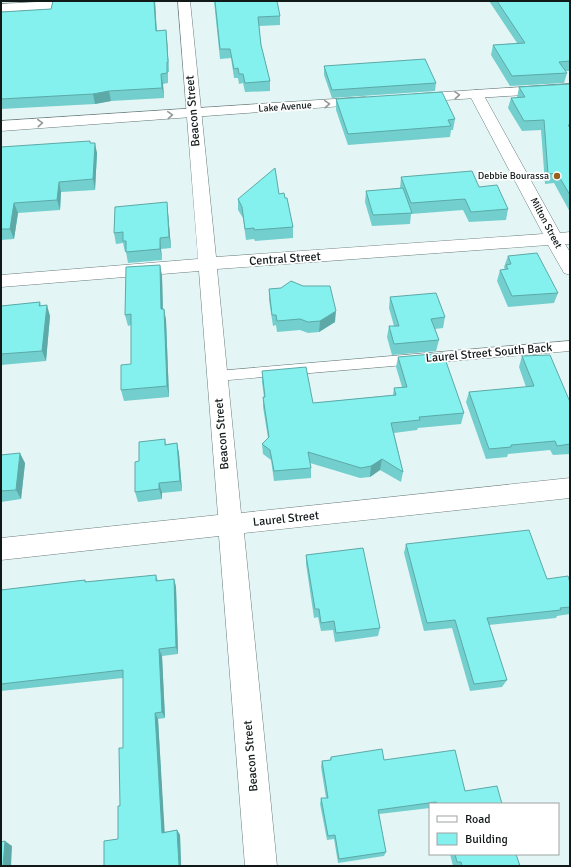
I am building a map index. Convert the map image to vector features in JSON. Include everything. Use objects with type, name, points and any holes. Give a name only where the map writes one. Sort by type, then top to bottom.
[{"type":"street","points":[[1,8],[119,1]]},
{"type":"street","name":"Beacon Street","points":[[184,1],[261,866]]},
{"type":"street","points":[[398,99],[570,88]]},
{"type":"street","name":"Milton Street","points":[[476,94],[562,239],[570,269]]},
{"type":"street","name":"Lake Avenue","points":[[1,126],[382,100]]},
{"type":"street","name":"Central Street","points":[[1,281],[207,264],[562,239]]},
{"type":"street","name":"Laurel Street","points":[[1,549],[570,488]]},
{"type":"lane","name":"Laurel Street South Back","points":[[217,376],[570,346]]},
{"type":"building","points":[[53,1],[154,1],[156,31],[166,30],[168,62],[167,73],[161,74],[162,88],[109,91],[93,94],[1,99],[1,12],[51,9]]},
{"type":"building","points":[[215,1],[277,1],[280,16],[258,17],[261,45],[270,81],[245,83],[243,74],[239,74],[238,68],[234,69],[230,49],[220,49]]},
{"type":"building","points":[[497,1],[570,1],[570,61],[559,62],[567,73],[512,76],[493,45],[525,43]]},
{"type":"building","points":[[425,59],[436,83],[332,90],[324,66]]},
{"type":"building","points":[[570,84],[570,125],[568,125],[570,128],[570,195],[557,173],[548,174],[544,120],[524,121],[511,98],[525,97],[519,87]]},
{"type":"building","points":[[442,92],[455,119],[448,120],[451,126],[348,134],[336,99]]},
{"type":"building","points":[[90,141],[90,143],[95,143],[93,179],[59,182],[57,200],[14,203],[10,229],[1,229],[1,147]]},
{"type":"building","points":[[275,168],[279,194],[284,193],[285,198],[287,198],[293,227],[254,230],[254,228],[245,229],[242,207],[238,199]]},
{"type":"building","points":[[472,171],[479,187],[497,185],[508,209],[471,212],[465,199],[411,203],[401,177]]},
{"type":"building","points":[[403,188],[412,213],[373,215],[366,191]]},
{"type":"building","points":[[167,202],[169,237],[160,238],[160,249],[126,252],[126,241],[123,241],[123,232],[114,233],[115,207]]},
{"type":"building","points":[[537,253],[558,293],[512,296],[500,270],[508,269],[506,265],[511,264],[508,256]]},
{"type":"building","points":[[160,265],[161,309],[164,309],[167,386],[121,390],[121,365],[131,364],[131,314],[125,315],[126,267]]},
{"type":"building","points":[[291,281],[303,286],[330,286],[336,311],[320,321],[308,322],[300,319],[277,321],[276,315],[272,315],[269,289],[281,288]]},
{"type":"building","points":[[436,293],[445,317],[431,319],[439,340],[394,344],[389,326],[399,326],[390,297]]},
{"type":"building","points":[[40,302],[39,306],[47,305],[42,351],[1,354],[1,306]]},
{"type":"building","points":[[443,353],[464,413],[419,417],[420,420],[391,423],[403,472],[382,459],[371,466],[361,468],[308,452],[311,468],[274,471],[270,450],[262,444],[269,437],[263,397],[265,397],[262,371],[306,367],[313,403],[396,395],[394,388],[407,387],[398,357]]},
{"type":"building","points":[[550,355],[570,402],[570,444],[557,446],[555,441],[511,445],[511,447],[489,449],[469,392],[534,386],[522,356]]},
{"type":"building","points":[[165,439],[165,445],[177,443],[180,481],[159,483],[159,489],[135,492],[135,462],[139,461],[139,442]]},
{"type":"building","points":[[20,453],[16,490],[1,491],[1,455]]},
{"type":"building","points":[[529,530],[547,579],[568,576],[570,583],[570,607],[560,608],[561,610],[487,618],[507,680],[474,684],[455,620],[427,623],[406,544]]},
{"type":"building","points":[[363,548],[380,628],[336,633],[334,621],[321,623],[319,609],[315,609],[306,555]]},
{"type":"building","points":[[156,575],[156,581],[174,579],[176,647],[159,649],[162,712],[155,713],[162,833],[177,830],[179,866],[104,866],[104,841],[118,839],[118,806],[120,806],[119,748],[123,748],[123,670],[1,684],[1,590],[85,580],[85,582]]},
{"type":"building","points":[[382,749],[384,760],[455,750],[465,791],[497,786],[502,803],[436,802],[378,810],[386,852],[339,859],[335,835],[328,836],[321,798],[328,798],[322,761],[331,760],[331,757]]},
{"type":"building","points":[[5,841],[3,866],[1,866],[1,842]]},
{"type":"building","points":[[455,855],[516,855],[520,866],[462,866],[461,862],[457,862]]},
{"type":"place","name":"Debbie Bourassa","points":[[557,176]]}]
